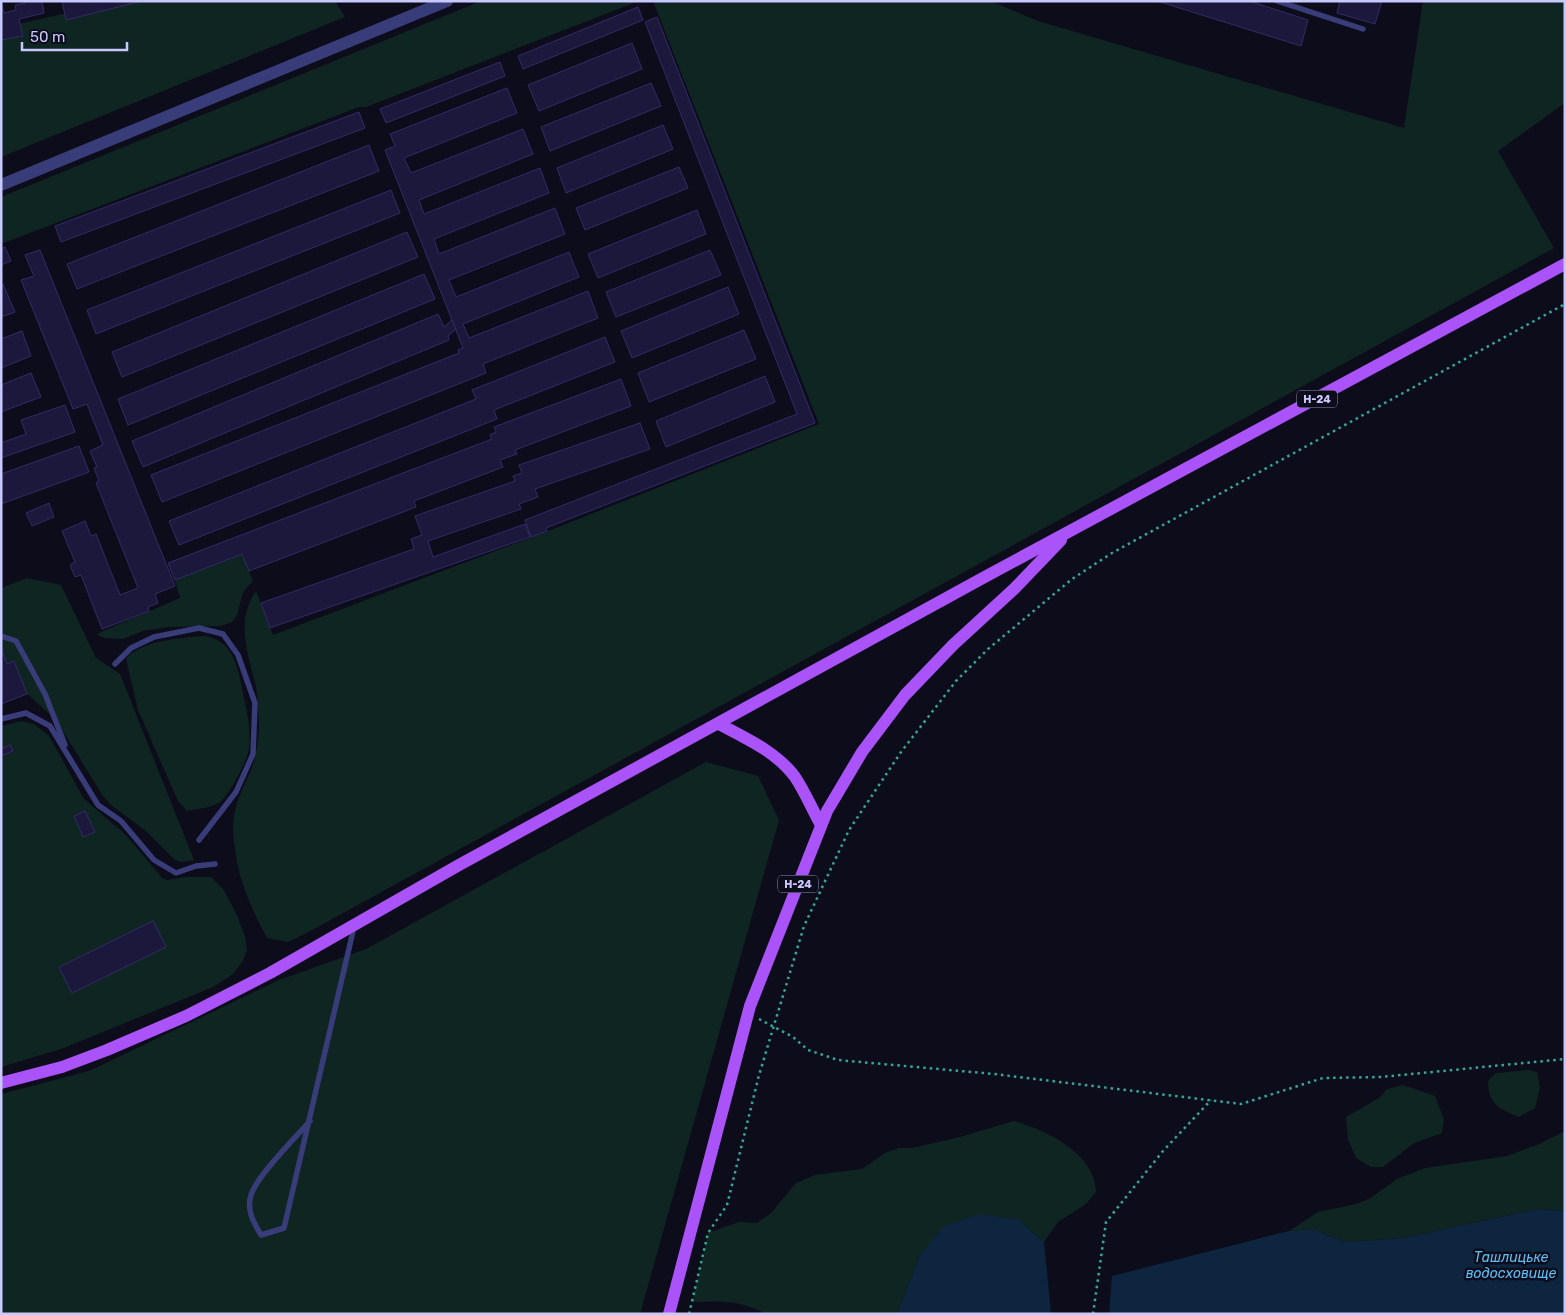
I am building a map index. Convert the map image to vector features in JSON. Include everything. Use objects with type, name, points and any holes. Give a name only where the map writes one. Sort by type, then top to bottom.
[{"type":"main road","name":"Н-24","points":[[669,1314],[748,1013],[821,825],[853,765],[905,695],[953,645],[1027,576],[1068,532],[1565,264]]},
{"type":"main road","points":[[1,1083],[70,1065],[162,1027],[270,973],[459,865],[1068,532]]},
{"type":"main road","points":[[719,724],[753,742],[782,763],[795,777],[821,825]]},
{"type":"street","points":[[1,185],[448,1]]},
{"type":"lane","points":[[1277,1],[1363,28]]},
{"type":"lane","points":[[115,664],[131,648],[154,637],[199,628],[223,634],[238,655],[255,703],[253,754],[236,792],[199,840]]},
{"type":"lane","points":[[1,636],[16,641],[45,694],[70,758]]},
{"type":"lane","points":[[1,719],[26,713],[50,726],[98,805],[121,821],[154,860],[176,873],[196,866],[215,864]]},
{"type":"lane","points":[[310,1121],[267,1170],[250,1195],[250,1217],[261,1235],[284,1228],[310,1121],[354,925]]},
{"type":"path","points":[[689,1314],[708,1233],[727,1205],[774,1027],[804,926],[849,830],[901,752],[950,688],[988,650],[1072,579],[1112,553],[1565,304]]},
{"type":"path","points":[[748,1013],[793,1038],[808,1050],[838,1060],[994,1074],[1241,1104],[1323,1078],[1381,1077],[1565,1059]]},
{"type":"path","points":[[1093,1314],[1106,1222],[1163,1151],[1211,1100]]},
{"type":"green space","points":[[120,1],[335,1],[345,17],[1,157],[1,28]]},
{"type":"green space","points":[[481,1],[639,1],[366,107],[359,107],[1,244],[1,197]]},
{"type":"green space","points":[[653,1],[991,1],[1038,21],[1404,128],[1423,1],[1565,1],[1565,103],[1498,151],[1554,248],[305,934],[288,942],[267,938],[239,872],[233,830],[236,805],[254,761],[258,737],[257,692],[245,636],[246,613],[256,591],[273,635],[538,535],[819,424]]},
{"type":"green space","points":[[242,554],[253,581],[243,592],[237,615],[232,622],[220,626],[168,627],[143,631],[123,639],[104,638],[96,634],[180,598],[175,580]]},
{"type":"green space","points":[[27,578],[61,585],[96,658],[120,674],[194,860],[181,862],[175,860],[146,831],[111,805],[103,796],[56,720],[27,694],[14,661],[7,664],[1,648],[1,588]]},
{"type":"green space","points":[[205,636],[215,639],[230,651],[238,669],[248,717],[249,748],[238,777],[224,798],[213,806],[187,811],[178,801],[138,710],[126,659],[132,653],[151,644],[174,639]]},
{"type":"green space","points":[[22,721],[34,724],[49,736],[84,799],[126,835],[162,878],[167,880],[185,877],[211,877],[223,889],[236,913],[245,936],[247,950],[243,961],[233,974],[213,987],[64,1048],[1,1067],[1,726]]},
{"type":"green space","points":[[706,762],[758,776],[779,820],[640,1314],[1,1314],[1,1094],[89,1071],[279,980],[366,949]]},
{"type":"green space","points":[[1530,1070],[1537,1072],[1540,1088],[1535,1108],[1519,1117],[1496,1105],[1490,1095],[1488,1081],[1496,1073]]},
{"type":"green space","points":[[1403,1085],[1435,1096],[1444,1120],[1442,1133],[1414,1143],[1383,1167],[1371,1167],[1356,1158],[1348,1139],[1346,1117],[1379,1098],[1387,1089]]},
{"type":"green space","points":[[1014,1121],[1041,1131],[1067,1146],[1078,1155],[1094,1178],[1096,1192],[1086,1204],[1058,1222],[1044,1242],[1019,1220],[920,1255],[897,1314],[766,1314],[757,1309],[739,1304],[692,1302],[708,1233],[739,1222],[757,1223],[771,1213],[796,1183],[815,1175],[862,1169],[885,1153],[899,1148],[912,1148],[960,1137]]},
{"type":"green space","points":[[1565,1131],[1565,1211],[1538,1209],[1403,1238],[1345,1242],[1313,1229],[1289,1231],[1318,1212],[1352,1205],[1369,1199],[1397,1179],[1425,1168],[1507,1156],[1539,1144]]},
{"type":"water","name":"Ташлицьке водосховище","points":[[1538,1209],[1565,1211],[1565,1314],[1109,1314],[1112,1276],[1289,1231],[1313,1229],[1345,1242],[1403,1238]]},
{"type":"water","points":[[980,1214],[1019,1220],[1044,1242],[1051,1314],[897,1314],[920,1255],[944,1226]]},
{"type":"building","points":[[1,1],[4,13],[16,10],[15,5],[25,3],[24,1],[42,1],[44,13],[19,19],[23,36],[1,40]]},
{"type":"building","points":[[62,1],[86,2],[142,1],[66,20]]},
{"type":"building","points":[[1157,1],[1249,1],[1308,20],[1301,46]]},
{"type":"building","points":[[1340,1],[1382,1],[1375,24],[1337,13]]},
{"type":"building","points":[[638,7],[643,20],[523,69],[518,56]]},
{"type":"building","points":[[657,17],[815,423],[546,528],[547,531],[531,537],[525,520],[797,414],[645,22]]},
{"type":"building","points":[[632,43],[642,69],[539,111],[528,85]]},
{"type":"building","points":[[500,62],[505,76],[386,123],[380,109]]},
{"type":"building","points":[[651,83],[661,106],[550,151],[541,127]]},
{"type":"building","points":[[507,88],[517,113],[404,158],[411,173],[523,129],[533,154],[419,200],[424,214],[540,168],[549,193],[434,239],[439,254],[555,208],[565,234],[449,280],[456,297],[569,252],[579,277],[463,324],[469,338],[588,291],[598,318],[483,364],[486,373],[162,502],[151,475],[459,353],[458,350],[463,348],[385,150],[395,146],[390,134]]},
{"type":"building","points":[[359,112],[365,128],[61,242],[55,226]]},
{"type":"building","points":[[663,125],[673,149],[566,193],[557,168]]},
{"type":"building","points":[[369,145],[379,171],[77,289],[67,264]]},
{"type":"building","points":[[679,167],[688,188],[585,230],[576,208]]},
{"type":"building","points":[[391,190],[400,213],[96,334],[87,310]]},
{"type":"building","points":[[697,210],[706,234],[598,278],[588,254]]},
{"type":"building","points":[[407,232],[418,257],[122,377],[112,352]]},
{"type":"building","points":[[5,247],[11,261],[1,265],[1,249]]},
{"type":"building","points":[[40,250],[175,586],[155,594],[158,603],[148,607],[149,611],[102,629],[81,575],[75,577],[70,565],[75,562],[62,531],[85,521],[91,536],[96,534],[120,595],[138,588],[96,483],[99,481],[94,468],[97,467],[90,451],[103,445],[87,404],[73,409],[21,280],[34,276],[25,255]]},
{"type":"building","points":[[710,250],[721,275],[616,317],[606,292]]},
{"type":"building","points":[[424,274],[435,299],[128,425],[118,399]]},
{"type":"building","points":[[3,284],[15,312],[1,317],[1,285]]},
{"type":"building","points":[[728,287],[739,314],[632,358],[621,331]]},
{"type":"building","points":[[438,314],[444,327],[452,320],[456,329],[448,336],[449,340],[143,467],[132,441]]},
{"type":"building","points":[[744,330],[756,359],[649,402],[638,373]]},
{"type":"building","points":[[22,331],[31,356],[1,368],[1,339]]},
{"type":"building","points":[[605,337],[615,362],[494,410],[497,419],[179,545],[169,521],[476,399],[472,390]]},
{"type":"building","points":[[31,373],[41,397],[1,412],[1,385]]},
{"type":"building","points":[[765,376],[775,402],[666,447],[656,421]]},
{"type":"building","points":[[621,379],[631,406],[515,450],[517,454],[500,460],[503,467],[414,501],[416,507],[249,571],[242,554],[175,580],[168,563],[492,439],[490,435],[496,432],[494,427]]},
{"type":"building","points":[[65,405],[75,432],[1,458],[1,443],[26,434],[21,420]]},
{"type":"building","points":[[640,423],[650,449],[535,489],[538,497],[519,504],[521,509],[428,541],[433,557],[525,524],[530,537],[270,628],[261,603],[414,549],[411,539],[422,535],[415,516],[515,481],[513,476],[522,473],[519,465]]},
{"type":"building","points":[[79,446],[89,472],[1,504],[1,474]]},
{"type":"building","points":[[49,503],[54,517],[32,526],[26,513]]},
{"type":"building","points":[[1,648],[7,664],[14,661],[27,694],[1,704]]},
{"type":"building","points":[[10,745],[13,751],[1,756],[1,749]]},
{"type":"building","points":[[85,811],[95,832],[83,837],[74,816]]},
{"type":"building","points":[[153,921],[166,947],[72,993],[59,967]]}]
